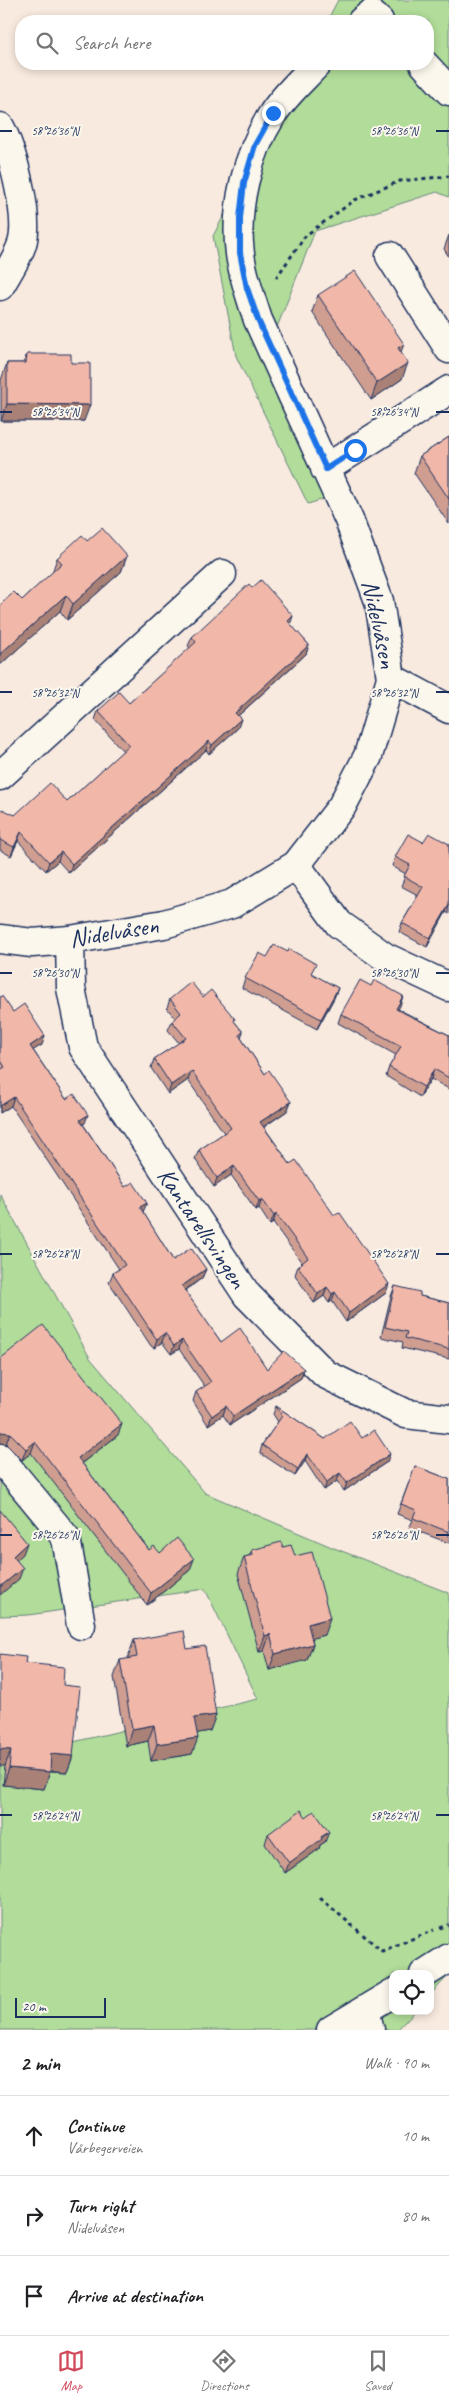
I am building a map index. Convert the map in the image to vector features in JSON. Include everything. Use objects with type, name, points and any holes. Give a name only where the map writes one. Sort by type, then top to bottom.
[{"type":"street","name":"Nidelvåsen","points":[[0,939],[32,943],[70,940],[164,924],[232,904],[296,865],[342,806],[364,764],[392,678],[379,600],[349,520],[258,320],[247,288],[240,253],[240,218],[244,183],[255,145],[273,113],[311,70]]},
{"type":"street","points":[[429,70],[449,92]]},
{"type":"street","points":[[0,127],[16,170],[24,216],[22,244],[0,286]]},
{"type":"street","points":[[390,256],[449,349]]},
{"type":"street","points":[[326,469],[449,390]]},
{"type":"street","points":[[0,776],[222,574]]},
{"type":"street","points":[[392,678],[449,710]]},
{"type":"street","points":[[296,865],[339,924],[385,957],[449,988]]},
{"type":"street","name":"Kantarellsvingen","points":[[70,940],[71,988],[83,1047],[246,1295],[325,1374],[406,1414],[449,1419]]},
{"type":"street","points":[[0,1458],[66,1538],[81,1625]]},
{"type":"street","points":[[430,1970],[449,1958]]},
{"type":"street","points":[[331,2030],[367,2020],[389,1997]]},
{"type":"path","points":[[258,320],[277,276],[306,235],[355,200],[400,181],[449,176]]},
{"type":"path","points":[[320,1898],[382,1951],[449,1924]]},
{"type":"green space","points":[[338,0],[449,0],[449,197],[437,192],[315,231],[270,345],[340,494],[308,504],[236,356],[213,236],[301,70],[434,70],[434,15],[330,15]]},
{"type":"green space","points":[[0,1194],[90,1358],[205,1493],[334,1548],[449,1593],[449,1975],[434,1991],[434,1970],[389,1970],[389,2015],[411,2015],[397,2030],[0,2030],[0,1759],[258,1699],[205,1589],[29,1615],[0,1616]]},
{"type":"building","points":[[355,271],[404,344],[398,348],[408,363],[377,383],[318,295]]},
{"type":"building","points":[[27,354],[71,354],[71,363],[90,363],[90,405],[7,404],[7,363],[26,363]]},
{"type":"building","points":[[449,437],[449,499],[420,456]]},
{"type":"building","points":[[102,528],[127,556],[73,604],[66,595],[0,654],[0,605],[14,592],[22,600],[62,563],[57,558],[82,535],[87,541]]},
{"type":"building","points":[[261,580],[293,616],[288,621],[309,645],[235,713],[241,719],[212,745],[209,741],[72,864],[61,852],[49,862],[21,832],[14,847],[0,840],[0,813],[2,809],[15,815],[50,783],[67,802],[129,745],[98,711],[119,692],[129,703],[196,642],[192,637],[249,584],[252,588]]},
{"type":"building","points":[[429,833],[449,844],[449,905],[430,938],[402,923],[423,887],[404,876],[410,865],[395,857],[408,834],[423,842]]},
{"type":"building","points":[[274,945],[288,952],[289,949],[316,964],[311,973],[338,988],[321,1019],[245,978],[259,953],[267,957]]},
{"type":"building","points":[[360,980],[371,986],[374,980],[403,996],[396,1009],[449,1035],[449,1078],[434,1069],[424,1087],[389,1067],[401,1046],[341,1014]]},
{"type":"building","points":[[191,982],[203,997],[211,990],[235,1019],[234,1021],[243,1032],[239,1035],[265,1074],[269,1070],[291,1102],[260,1122],[290,1164],[296,1160],[334,1215],[340,1213],[389,1284],[349,1313],[335,1292],[332,1294],[327,1287],[318,1294],[298,1266],[308,1258],[276,1214],[274,1216],[262,1199],[259,1201],[234,1166],[217,1178],[199,1150],[231,1128],[192,1071],[171,1085],[154,1059],[186,1038],[172,1021],[181,1013],[170,999]]},
{"type":"building","points":[[2,996],[13,1012],[24,1004],[45,1036],[30,1046],[66,1099],[74,1094],[88,1115],[80,1120],[125,1187],[133,1182],[147,1203],[140,1207],[173,1260],[191,1248],[206,1269],[182,1286],[221,1342],[240,1328],[267,1369],[284,1351],[304,1369],[233,1416],[226,1406],[212,1416],[196,1392],[211,1382],[182,1340],[174,1346],[165,1333],[157,1339],[155,1337],[113,1273],[125,1265],[14,1097],[0,1106],[0,1070],[5,1067],[0,1059],[0,997]]},
{"type":"building","points":[[395,1286],[420,1292],[420,1296],[449,1303],[449,1349],[405,1338],[407,1332],[385,1327]]},
{"type":"building","points":[[43,1325],[122,1424],[78,1458],[149,1550],[154,1546],[160,1553],[177,1538],[194,1559],[151,1593],[35,1442],[26,1449],[10,1433],[0,1432],[0,1359]]},
{"type":"building","points":[[276,1406],[325,1439],[350,1421],[362,1438],[374,1430],[390,1454],[347,1483],[340,1473],[327,1482],[307,1454],[298,1469],[262,1445],[282,1416]]},
{"type":"building","points":[[415,1466],[449,1479],[449,1532],[413,1518],[416,1510],[401,1504]]},
{"type":"building","points":[[0,1510],[27,1543],[13,1556],[23,1568],[0,1587]]},
{"type":"building","points":[[281,1542],[283,1547],[291,1545],[295,1556],[312,1552],[330,1618],[308,1624],[313,1644],[275,1654],[270,1634],[265,1636],[244,1557],[253,1555],[252,1550]]},
{"type":"building","points":[[184,1631],[187,1649],[205,1646],[216,1715],[194,1718],[198,1738],[157,1744],[154,1725],[132,1729],[120,1660],[137,1657],[134,1640]]},
{"type":"building","points":[[0,1654],[26,1657],[25,1663],[64,1667],[63,1685],[80,1687],[73,1756],[51,1754],[50,1772],[9,1768],[11,1750],[0,1749]]},
{"type":"building","points":[[301,1810],[306,1817],[314,1811],[329,1832],[289,1863],[268,1834]]},
{"type":"route","points":[[273,113],[255,145],[244,183],[240,218],[240,253],[247,288],[258,320],[326,469],[355,450]]}]
